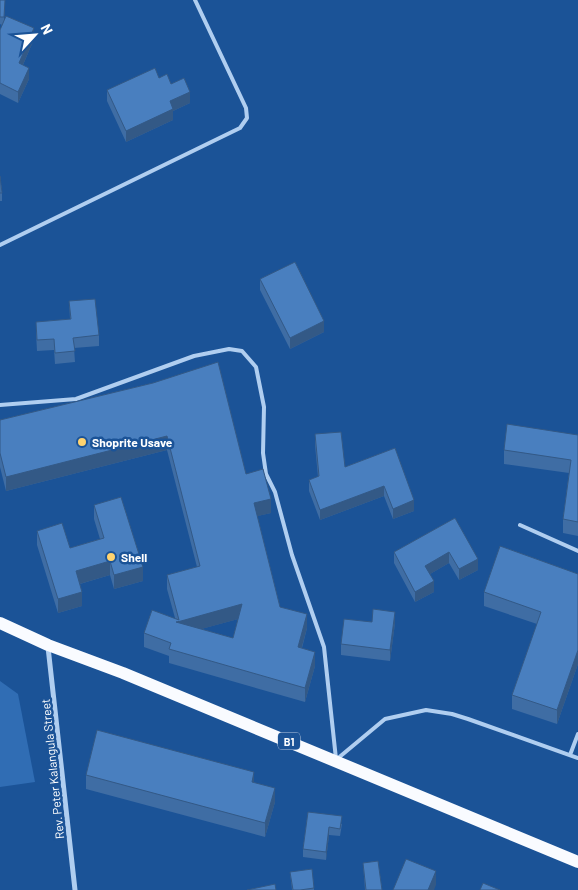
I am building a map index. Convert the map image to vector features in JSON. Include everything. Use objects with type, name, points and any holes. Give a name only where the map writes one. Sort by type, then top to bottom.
[{"type":"main road","name":"B1","points":[[0,623],[48,645],[124,673],[578,862]]},
{"type":"street","name":"Rev. Peter Kalangula Street","points":[[48,645],[76,890]]},
{"type":"lane","points":[[0,245],[240,128],[247,118],[246,108],[195,0]]},
{"type":"lane","points":[[0,405],[76,399],[194,356],[228,349],[242,351],[256,367],[264,407],[263,453],[266,474],[275,492],[292,555],[324,647],[336,761]]},
{"type":"lane","points":[[520,525],[578,551]]},
{"type":"lane","points":[[336,761],[385,719],[426,710],[452,714],[578,758]]},
{"type":"lane","points":[[570,755],[578,734]]},
{"type":"shaded area","points":[[0,681],[18,694],[35,782],[0,787]]},
{"type":"building","points":[[0,0],[5,0],[4,17],[0,17]]},
{"type":"building","points":[[6,16],[34,28],[19,63],[29,68],[18,92],[0,83],[0,30]]},
{"type":"building","points":[[155,68],[159,78],[167,74],[171,84],[184,78],[190,92],[170,101],[173,109],[126,131],[107,90]]},
{"type":"building","points":[[0,176],[2,193],[0,193]]},
{"type":"building","points":[[295,262],[324,321],[290,338],[260,279]]},
{"type":"building","points":[[95,299],[99,335],[73,338],[75,351],[55,353],[54,339],[37,340],[36,322],[71,319],[69,301]]},
{"type":"building","points":[[218,362],[246,474],[263,469],[271,499],[254,503],[280,607],[307,614],[298,647],[315,652],[305,688],[169,649],[171,643],[144,633],[152,610],[179,620],[167,575],[200,566],[167,436],[6,477],[0,453],[0,420],[153,383]],"holes":[[[242,604],[233,638],[176,622]]]},
{"type":"building","points":[[507,424],[578,435],[578,522],[563,519],[571,460],[504,450]]},
{"type":"building","points":[[341,432],[345,467],[395,448],[414,500],[393,509],[384,486],[320,510],[309,480],[319,476],[315,434]]},
{"type":"building","name":"Shell","points":[[121,497],[143,567],[114,575],[110,561],[76,571],[82,592],[58,599],[37,531],[62,523],[70,548],[104,538],[94,505]]},
{"type":"building","points":[[455,518],[478,559],[459,569],[449,552],[425,566],[434,581],[415,592],[394,552]]},
{"type":"building","points":[[500,546],[578,574],[578,650],[557,710],[512,695],[541,612],[484,592]]},
{"type":"building","points":[[373,609],[395,612],[390,650],[341,644],[344,619],[372,622]]},
{"type":"building","points":[[97,730],[254,772],[252,782],[275,788],[265,823],[86,775]]},
{"type":"building","points":[[308,812],[342,816],[340,829],[329,827],[326,852],[303,849]]},
{"type":"building","points":[[406,859],[436,871],[428,890],[393,890]]},
{"type":"building","points":[[378,861],[382,890],[366,890],[363,863]]},
{"type":"building","points":[[312,869],[314,888],[293,890],[290,872]]},
{"type":"building","points":[[483,883],[500,890],[480,890]]},
{"type":"building","points":[[275,884],[276,890],[247,890]]},
{"type":"place","name":"Shoprite Usave","points":[[82,442]]},
{"type":"place","name":"Shell","points":[[111,557]]}]
